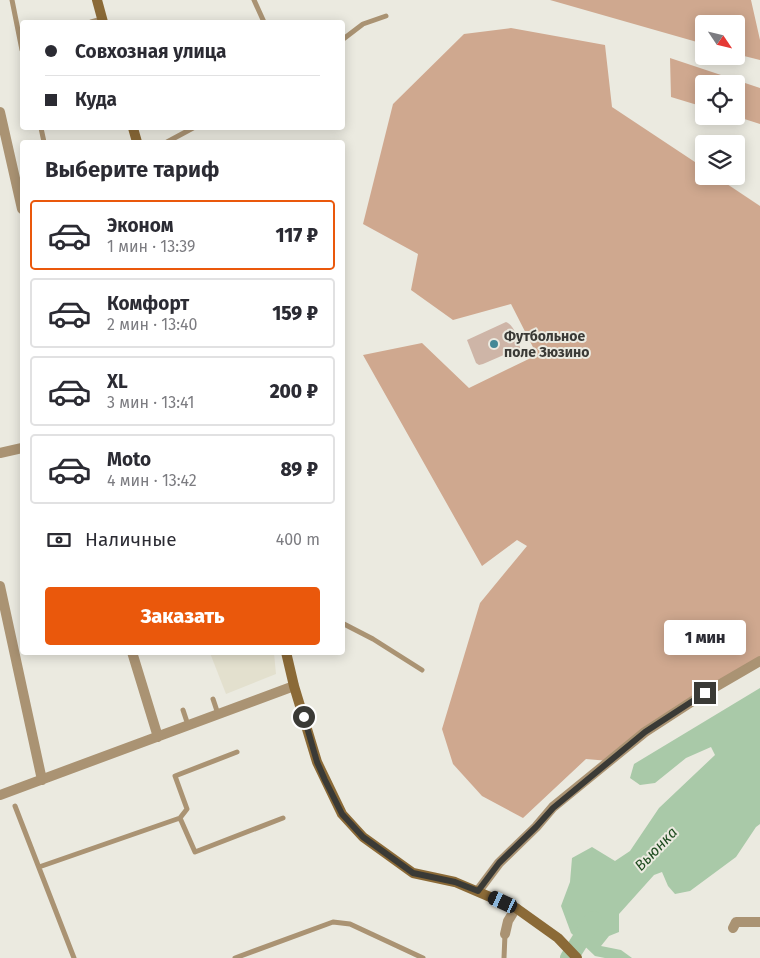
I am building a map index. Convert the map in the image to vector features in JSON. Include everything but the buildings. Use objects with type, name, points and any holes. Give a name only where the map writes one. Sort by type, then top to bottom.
[{"type":"street","points":[[97,0],[103,20]]},
{"type":"street","points":[[0,112],[20,199]]},
{"type":"street","points":[[0,453],[20,448]]},
{"type":"street","points":[[0,586],[42,780]]},
{"type":"street","points":[[133,655],[158,737]]},
{"type":"street","points":[[287,655],[317,762],[342,814],[363,837],[413,873],[455,882],[516,908],[558,938],[577,958]]},
{"type":"street","points":[[478,891],[499,863],[553,808],[645,732],[705,693],[760,661]]},
{"type":"street","points":[[0,795],[294,686]]},
{"type":"street","points":[[505,934],[508,921],[516,908]]},
{"type":"street","points":[[733,928],[736,922],[760,922]]},
{"type":"lane","points":[[12,0],[20,37]]},
{"type":"lane","points":[[254,0],[263,20]]},
{"type":"lane","points":[[345,38],[363,24],[386,16]]},
{"type":"lane","points":[[171,140],[189,130]]},
{"type":"lane","points":[[345,624],[422,670]]},
{"type":"lane","points":[[213,699],[218,714]]},
{"type":"lane","points":[[183,710],[188,725]]},
{"type":"lane","points":[[39,867],[180,818],[187,808],[175,776],[237,752]]},
{"type":"lane","points":[[16,806],[74,958]]},
{"type":"lane","points":[[180,818],[195,852],[283,818]]},
{"type":"lane","points":[[235,958],[333,922],[350,924],[423,958]]},
{"type":"lane","points":[[504,958],[505,934]]},
{"type":"shaded area","points":[[550,0],[751,0],[760,40],[760,60],[745,56],[745,15],[695,15],[695,41]]},
{"type":"shaded area","points":[[511,28],[605,45],[612,107],[695,162],[695,185],[728,185],[760,206],[760,662],[609,761],[586,759],[523,818],[482,796],[453,764],[442,729],[480,603],[527,546],[517,540],[482,566],[363,355],[422,343],[469,388],[537,355],[511,304],[453,320],[411,290],[418,254],[363,224],[393,104],[464,34]]},
{"type":"shaded area","points":[[670,58],[721,75],[695,75],[695,104],[671,97]]},
{"type":"shaded area","points":[[745,83],[760,88],[760,124],[745,119]]},
{"type":"shaded area","name":"Футбольное поле Зюзино","points":[[506,322],[514,329],[520,348],[483,364],[479,365],[476,363],[467,340]]},
{"type":"shaded area","points":[[211,655],[274,655],[276,674],[226,694]]},
{"type":"water","points":[[760,688],[760,824],[736,857],[690,891],[675,894],[668,886],[662,872],[654,875],[619,914],[619,932],[609,936],[601,946],[621,950],[632,958],[595,956],[571,933],[561,906],[570,882],[572,858],[592,847],[615,861],[630,851],[659,808],[715,755],[711,747],[686,758],[655,783],[640,785],[630,778],[634,764]]},
{"type":"waterway","name":"Вьюнка","points":[[569,958],[593,920]]},
{"type":"place","name":"Футбольное поле Зюзино","points":[[494,344]]},
{"type":"route","points":[[304,717],[317,762],[325,780],[342,814],[363,837],[413,873],[455,882],[478,891],[499,863],[553,808],[645,732],[705,693]]}]
